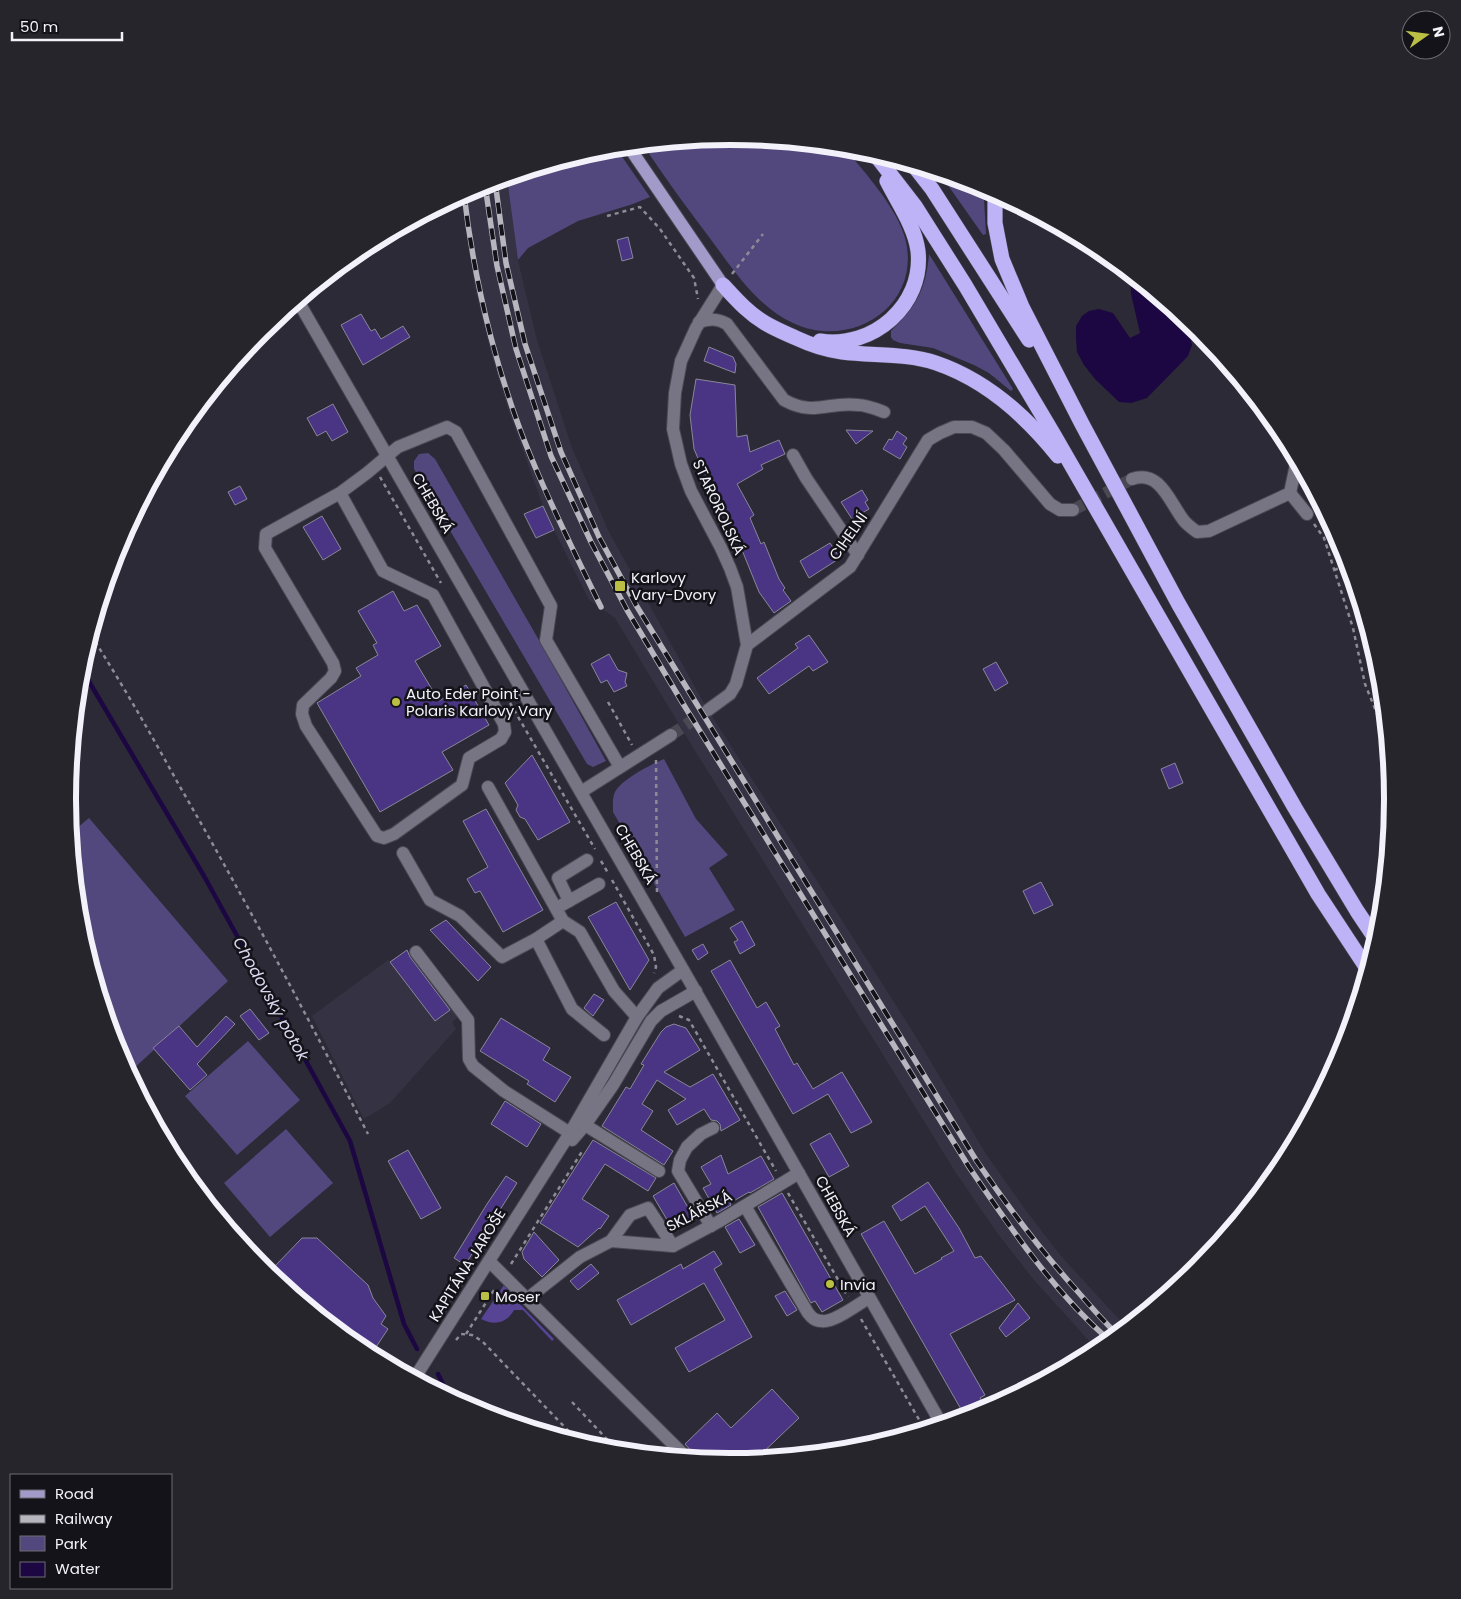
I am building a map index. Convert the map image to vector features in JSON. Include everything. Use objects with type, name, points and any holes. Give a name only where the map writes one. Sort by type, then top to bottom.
[{"type":"highway","points":[[794,337],[824,342],[842,341],[866,335],[895,316],[909,297],[914,286],[918,262],[915,238],[878,163]]},
{"type":"highway","points":[[881,164],[915,206],[965,285],[1054,435],[1318,894],[1363,963]]},
{"type":"highway","points":[[920,174],[995,285],[1082,424]]},
{"type":"highway","points":[[995,201],[995,223],[1002,259],[1022,307],[1082,424],[1178,603],[1300,816],[1371,931]]},
{"type":"highway","points":[[723,284],[753,315],[779,331],[813,346],[842,352],[894,354],[936,363],[979,382],[1013,408],[1046,441],[1087,493]]},
{"type":"main road","points":[[634,153],[723,284]]},
{"type":"street","name":"STAROROLSKÁ","points":[[708,710],[730,694],[736,684],[747,645],[737,588],[730,568],[691,491],[681,464],[673,429],[674,394],[681,361],[701,320],[723,284]]},
{"type":"street","name":"CHEBSKÁ","points":[[301,306],[696,992],[939,1420]]},
{"type":"street","points":[[701,320],[720,320],[727,324],[784,400],[797,407],[810,408],[858,404],[884,412]]},
{"type":"street","points":[[340,493],[384,572],[433,595],[504,724],[505,732],[501,739],[469,758],[462,785],[394,834],[384,838],[377,836],[306,726],[302,714],[303,704],[331,678],[335,671],[333,664],[266,548],[264,541],[266,534],[340,493],[398,448],[447,427],[456,432],[551,606],[546,640],[620,767]]},
{"type":"street","name":"CIHELNÍ","points":[[747,645],[850,567],[928,440],[954,427],[972,427],[986,433],[1004,450],[1050,504],[1060,510],[1073,510]]},
{"type":"street","points":[[793,455],[806,478],[858,554]]},
{"type":"street","points":[[1290,493],[1295,469]]},
{"type":"street","points":[[1132,479],[1141,476],[1150,478],[1162,487],[1186,523],[1197,532],[1210,531],[1290,493]]},
{"type":"street","points":[[1290,493],[1307,514]]},
{"type":"street","points":[[581,792],[671,734]]},
{"type":"street","points":[[488,787],[563,921],[580,932],[614,991],[637,1017]]},
{"type":"street","points":[[403,853],[430,900],[460,916],[502,957],[563,921]]},
{"type":"street","points":[[569,901],[558,878],[592,856]]},
{"type":"street","points":[[556,908],[599,884]]},
{"type":"street","points":[[536,938],[572,1009],[604,1035]]},
{"type":"street","points":[[416,952],[468,1020],[469,1059],[473,1066],[504,1091],[570,1133]]},
{"type":"street","name":"KAPITÁNA JAROŠE","points":[[417,1374],[570,1133],[637,1017],[658,988],[683,970]]},
{"type":"street","name":"KAPITÁNA JAROŠE","points":[[548,1168],[590,1128],[651,1021],[661,1011],[696,992]]},
{"type":"street","points":[[590,1128],[659,1171]]},
{"type":"street","points":[[713,1128],[701,1134],[687,1147],[680,1160],[678,1171],[715,1224]]},
{"type":"street","name":"SKLÁŘSKÁ","points":[[611,1240],[673,1246],[715,1224],[799,1173]]},
{"type":"street","points":[[745,1206],[808,1314],[815,1320],[824,1322],[832,1320],[869,1298]]},
{"type":"street","points":[[527,1298],[580,1258],[611,1240],[630,1216],[648,1208],[673,1246]]},
{"type":"street","points":[[488,1261],[680,1451]]},
{"type":"path","points":[[607,216],[640,207],[660,229],[694,278],[701,320]]},
{"type":"path","points":[[723,284],[763,234]]},
{"type":"path","points":[[375,467],[442,584]]},
{"type":"path","points":[[1307,514],[1324,538],[1353,628],[1365,684],[1380,720]]},
{"type":"path","points":[[1334,570],[1342,567]]},
{"type":"path","points":[[96,643],[129,696],[230,873],[368,1134]]},
{"type":"path","points":[[509,702],[592,856]]},
{"type":"path","points":[[608,702],[633,746]]},
{"type":"path","points":[[656,758],[657,896]]},
{"type":"path","points":[[602,861],[654,956],[656,967],[654,975]]},
{"type":"path","points":[[672,1018],[680,1016],[690,1020],[922,1425]]},
{"type":"path","points":[[466,1334],[504,1276],[590,1128]]},
{"type":"path","points":[[461,1334],[472,1335],[482,1341],[571,1433]]},
{"type":"path","points":[[572,1402],[610,1442]]},
{"type":"shaded area","points":[[508,185],[518,260],[537,340],[572,448],[609,532],[705,705],[913,1032],[986,1154],[1061,1256],[1123,1323],[1092,1344],[1034,1280],[998,1234],[956,1173],[615,618],[589,600],[543,506],[510,415],[492,357],[475,289],[463,203]]},
{"type":"shaded area","points":[[407,950],[458,1017],[452,1022],[456,1029],[390,1103],[364,1119],[312,1016],[388,960],[390,961]]},
{"type":"shaded area","points":[[504,1285],[554,1339],[552,1341],[523,1310],[514,1310],[508,1318],[500,1322],[495,1323],[481,1319]]},
{"type":"green space","points":[[730,145],[816,151],[851,157],[887,202],[901,226],[905,238],[908,262],[903,283],[893,302],[878,316],[859,326],[838,331],[815,330],[793,323],[768,307],[746,286],[647,151]]},
{"type":"green space","points":[[621,155],[650,197],[578,221],[528,248],[518,260],[508,185],[561,168]]},
{"type":"green space","points":[[945,182],[984,196],[986,234],[983,235]]},
{"type":"green space","points":[[929,254],[1013,389],[1011,391],[989,373],[974,365],[933,348],[900,343],[891,337],[891,331],[918,297],[928,267]]},
{"type":"green space","points":[[428,453],[435,459],[606,761],[593,767],[587,764],[414,469],[414,461],[419,454]]},
{"type":"green space","points":[[664,759],[696,819],[728,855],[709,868],[735,910],[685,937],[613,812],[613,797],[619,787],[637,773]]},
{"type":"green space","points":[[89,818],[228,981],[134,1068],[111,1010],[89,927],[82,885],[77,828]]},
{"type":"green space","points":[[248,1041],[300,1100],[237,1155],[185,1096]]},
{"type":"green space","points":[[286,1129],[333,1183],[270,1237],[224,1183]]},
{"type":"water","points":[[1130,281],[1190,334],[1192,345],[1188,356],[1147,398],[1131,403],[1119,402],[1095,379],[1084,365],[1077,352],[1076,326],[1082,316],[1089,311],[1099,309],[1113,313],[1130,338],[1140,333],[1131,294]]},
{"type":"building","points":[[628,237],[633,258],[622,261],[617,240]]},
{"type":"building","points":[[361,314],[371,331],[375,329],[381,339],[403,326],[410,337],[363,365],[341,325]]},
{"type":"building","points":[[709,347],[733,357],[736,364],[735,373],[704,361]]},
{"type":"building","points":[[696,379],[735,385],[737,437],[747,435],[750,452],[779,440],[785,454],[761,465],[763,469],[737,484],[754,515],[750,518],[761,544],[764,542],[779,579],[785,588],[783,590],[791,601],[774,613],[759,592],[742,550],[716,500],[694,449],[690,415]]},
{"type":"building","points":[[333,404],[348,432],[332,441],[326,431],[317,436],[307,418]]},
{"type":"building","points":[[846,430],[873,431],[856,444]]},
{"type":"building","points":[[897,431],[907,438],[903,444],[907,447],[900,459],[883,449],[889,439],[892,440]]},
{"type":"building","points":[[240,486],[247,499],[235,505],[228,492]]},
{"type":"building","points":[[862,490],[868,500],[865,502],[869,509],[852,519],[841,502]]},
{"type":"building","points":[[543,506],[554,530],[536,538],[524,514]]},
{"type":"building","points":[[322,516],[341,549],[323,560],[303,527]]},
{"type":"building","points":[[830,543],[840,558],[809,578],[800,561]]},
{"type":"building","name":"Auto Eder Point - Polaris Karlovy Vary","points":[[393,591],[404,611],[417,605],[441,646],[415,661],[439,701],[466,685],[489,725],[442,752],[453,770],[380,812],[317,703],[361,676],[356,668],[378,655],[373,645],[377,643],[358,611]]},
{"type":"building","points":[[809,635],[828,662],[813,671],[809,666],[769,694],[757,678],[798,648],[795,644]]},
{"type":"building","points":[[609,654],[618,670],[627,673],[625,682],[627,686],[614,692],[607,680],[601,683],[591,664]]},
{"type":"building","points":[[996,662],[1008,683],[995,691],[983,669]]},
{"type":"building","points":[[532,755],[570,822],[538,840],[525,819],[520,817],[516,810],[518,805],[505,783]]},
{"type":"building","points":[[1175,763],[1183,783],[1169,789],[1161,769]]},
{"type":"building","points":[[486,809],[543,910],[503,932],[480,891],[475,893],[467,879],[488,867],[463,821]]},
{"type":"building","points":[[1041,882],[1053,905],[1034,914],[1023,891]]},
{"type":"building","points":[[616,902],[649,960],[630,990],[588,917]]},
{"type":"building","points":[[446,920],[491,967],[478,981],[430,930]]},
{"type":"building","points":[[742,921],[755,945],[740,954],[734,942],[738,940],[730,928]]},
{"type":"building","points":[[703,944],[708,953],[698,960],[692,950]]},
{"type":"building","points":[[407,950],[410,957],[450,1010],[435,1021],[390,962]]},
{"type":"building","points":[[730,960],[757,1008],[766,1002],[780,1026],[775,1029],[794,1065],[797,1063],[813,1089],[842,1072],[872,1122],[851,1133],[828,1094],[793,1114],[711,971]]},
{"type":"building","points":[[594,994],[604,1000],[593,1016],[584,1008]]},
{"type":"building","points":[[250,1009],[269,1033],[259,1040],[240,1016]]},
{"type":"building","points":[[226,1016],[235,1024],[197,1064],[207,1075],[190,1090],[153,1048],[179,1026],[197,1047]]},
{"type":"building","points":[[501,1018],[550,1048],[543,1060],[571,1077],[555,1102],[527,1084],[529,1081],[480,1051]]},
{"type":"building","points":[[674,1024],[686,1028],[700,1050],[664,1072],[690,1087],[713,1074],[740,1120],[721,1131],[720,1124],[717,1121],[711,1120],[704,1109],[677,1125],[668,1110],[686,1099],[657,1080],[642,1104],[653,1111],[641,1130],[673,1151],[664,1165],[602,1126],[626,1087],[630,1089],[644,1065],[641,1064],[661,1032],[666,1027]]},
{"type":"building","points":[[505,1101],[541,1124],[527,1147],[491,1124]]},
{"type":"building","points":[[830,1133],[849,1166],[829,1177],[810,1144]]},
{"type":"building","points":[[593,1140],[656,1178],[648,1191],[605,1164],[582,1199],[609,1216],[600,1229],[578,1247],[540,1223]]},
{"type":"building","points":[[408,1150],[441,1208],[421,1219],[388,1161]]},
{"type":"building","points":[[721,1155],[728,1174],[761,1156],[774,1179],[730,1203],[731,1205],[717,1213],[703,1188],[711,1184],[701,1167]]},
{"type":"building","points":[[506,1176],[517,1183],[465,1265],[454,1258]]},
{"type":"building","points":[[928,1182],[959,1228],[975,1258],[981,1256],[1015,1300],[950,1334],[985,1395],[980,1398],[983,1403],[981,1404],[962,1411],[861,1234],[884,1221],[915,1274],[954,1251],[925,1206],[901,1221],[892,1206]]},
{"type":"building","points":[[674,1183],[694,1218],[673,1230],[653,1196]]},
{"type":"building","points":[[782,1193],[843,1300],[822,1312],[815,1301],[811,1303],[758,1207]]},
{"type":"building","points":[[739,1219],[755,1245],[740,1253],[725,1227]]},
{"type":"building","points":[[534,1232],[559,1260],[542,1277],[524,1259],[522,1252]]},
{"type":"building","points":[[302,1238],[317,1238],[368,1285],[373,1298],[386,1316],[381,1324],[388,1329],[375,1348],[332,1319],[299,1291],[275,1269],[275,1266]]},
{"type":"building","points":[[714,1251],[722,1264],[714,1269],[752,1337],[689,1372],[675,1348],[725,1320],[704,1283],[631,1325],[617,1300],[681,1264],[683,1269]]},
{"type":"building","points":[[591,1264],[599,1273],[578,1290],[570,1281]]},
{"type":"building","points":[[785,1291],[797,1310],[787,1316],[775,1296]]},
{"type":"building","points":[[1018,1303],[1030,1318],[1006,1337],[999,1328]]},
{"type":"building","points":[[772,1389],[799,1418],[763,1452],[730,1454],[692,1452],[685,1444],[717,1413],[731,1428]]},
{"type":"waterway","name":"Chodovský potok","points":[[88,679],[204,876],[350,1141],[404,1324],[417,1349]]},
{"type":"waterway","name":"Chodovský potok","points":[[438,1374],[445,1388]]},
{"type":"tunnel","points":[[1073,510],[1132,479]]},
{"type":"tunnel","points":[[671,735],[708,710]]},
{"type":"railway","points":[[496,189],[506,263],[525,344],[561,452],[599,537],[636,605],[976,1160],[1038,1245],[1113,1330]]},
{"type":"railway","points":[[486,193],[497,266],[516,349],[551,456],[591,542],[627,610],[969,1167],[1034,1259],[1070,1302],[1105,1336]]},
{"type":"railway","points":[[465,202],[482,302],[512,408],[546,492],[601,607]]},
{"type":"place","name":"Karlovy Vary-Dvory","points":[[620,586]]},
{"type":"place","name":"Auto Eder Point - Polaris Karlovy Vary","points":[[396,702]]},
{"type":"place","name":"Invia","points":[[830,1284]]},
{"type":"place","name":"Moser","points":[[485,1296]]}]
